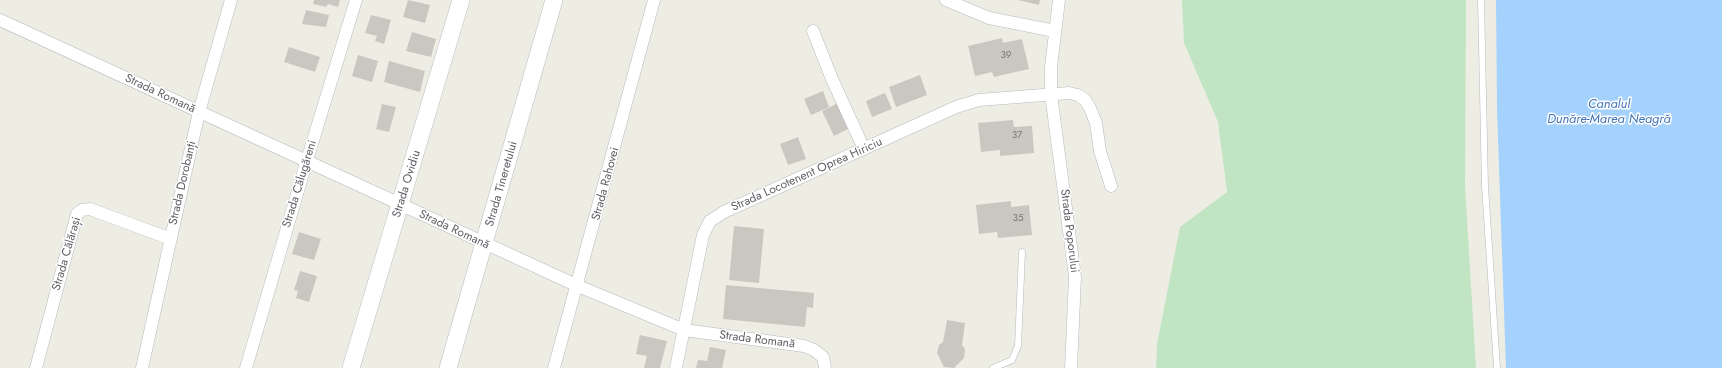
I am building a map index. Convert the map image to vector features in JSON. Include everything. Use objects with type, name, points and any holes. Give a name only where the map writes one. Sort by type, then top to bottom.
[{"type":"main road","name":"Strada Ovidiu","points":[[351,368],[461,0]]},
{"type":"main road","name":"Strada Tineretului","points":[[448,368],[485,244],[554,0]]},
{"type":"street","name":"Strada Dorobanți","points":[[142,368],[199,112],[231,0]]},
{"type":"street","name":"Strada Călugăreni","points":[[246,368],[356,0]]},
{"type":"street","name":"Strada Rahovei","points":[[554,368],[578,286],[654,0]]},
{"type":"street","points":[[946,0],[989,18],[1055,31]]},
{"type":"street","name":"Strada Poporului","points":[[1059,0],[1051,67],[1051,94],[1075,277],[1071,368]]},
{"type":"street","name":"Strada Romană","points":[[0,20],[578,286],[684,330],[804,346],[814,350],[822,358],[825,368]]},
{"type":"street","points":[[813,31],[832,79],[864,149]]},
{"type":"street","points":[[1051,94],[1069,93],[1078,95],[1085,100],[1096,123],[1100,151],[1110,186]]},
{"type":"street","name":"Strada Locotenent Oprea Hiriciu","points":[[676,368],[702,235],[710,221],[724,212],[966,103],[1051,94]]},
{"type":"street","name":"Strada Călărași","points":[[36,368],[77,214],[82,210],[90,209],[171,240]]},
{"type":"lane","points":[[1481,0],[1485,186],[1497,368]]},
{"type":"lane","points":[[993,368],[1012,360],[1018,346],[1022,252]]},
{"type":"green space","points":[[1182,0],[1466,0],[1465,186],[1476,368],[1156,368],[1157,344],[1180,227],[1227,192],[1218,122],[1184,43]]},
{"type":"water","name":"Canalul Dunăre-Marea Neagră","points":[[1496,0],[1722,0],[1722,368],[1506,368],[1497,110]]},
{"type":"building","points":[[314,0],[340,0],[338,7],[328,4],[326,7],[313,4]]},
{"type":"building","points":[[408,0],[430,5],[425,23],[403,17]]},
{"type":"building","points":[[1018,0],[1040,0],[1039,5]]},
{"type":"building","points":[[306,10],[329,15],[326,27],[302,24]]},
{"type":"building","points":[[371,15],[391,20],[384,44],[375,41],[377,36],[365,33]]},
{"type":"building","points":[[412,32],[436,39],[431,57],[406,51]]},
{"type":"building","points":[[1002,38],[1003,43],[1022,39],[1029,69],[994,77],[992,72],[975,76],[968,46]]},
{"type":"building","points":[[289,47],[320,57],[315,72],[284,62]]},
{"type":"building","points":[[358,55],[378,61],[372,82],[352,76]]},
{"type":"building","points":[[389,61],[425,71],[420,92],[384,82]]},
{"type":"building","points":[[920,75],[927,95],[896,107],[889,87]]},
{"type":"building","points":[[823,91],[829,107],[811,115],[804,99]]},
{"type":"building","points":[[885,93],[892,109],[872,117],[866,101]]},
{"type":"building","points":[[840,102],[852,127],[834,136],[822,111]]},
{"type":"building","points":[[382,104],[396,107],[389,132],[376,129]]},
{"type":"building","points":[[1013,120],[1014,127],[1032,126],[1034,153],[1000,156],[1000,150],[981,152],[978,123]]},
{"type":"building","points":[[798,137],[806,159],[788,165],[780,144]]},
{"type":"building","points":[[1011,201],[1011,207],[1029,205],[1032,235],[998,238],[997,232],[979,234],[976,205]]},
{"type":"building","points":[[734,226],[764,229],[759,283],[729,280]]},
{"type":"building","points":[[299,232],[321,239],[314,260],[292,254]]},
{"type":"building","points":[[300,271],[317,276],[309,302],[296,298],[298,291],[294,290]]},
{"type":"building","points":[[726,285],[814,293],[813,308],[807,307],[805,327],[723,319]]},
{"type":"building","points":[[947,320],[965,323],[962,345],[965,349],[964,358],[954,368],[944,367],[937,353],[939,345],[943,342]]},
{"type":"building","points":[[640,335],[667,341],[660,368],[644,368],[647,356],[636,354]]},
{"type":"building","points":[[710,347],[726,350],[722,368],[696,368],[698,360],[707,361]]}]
